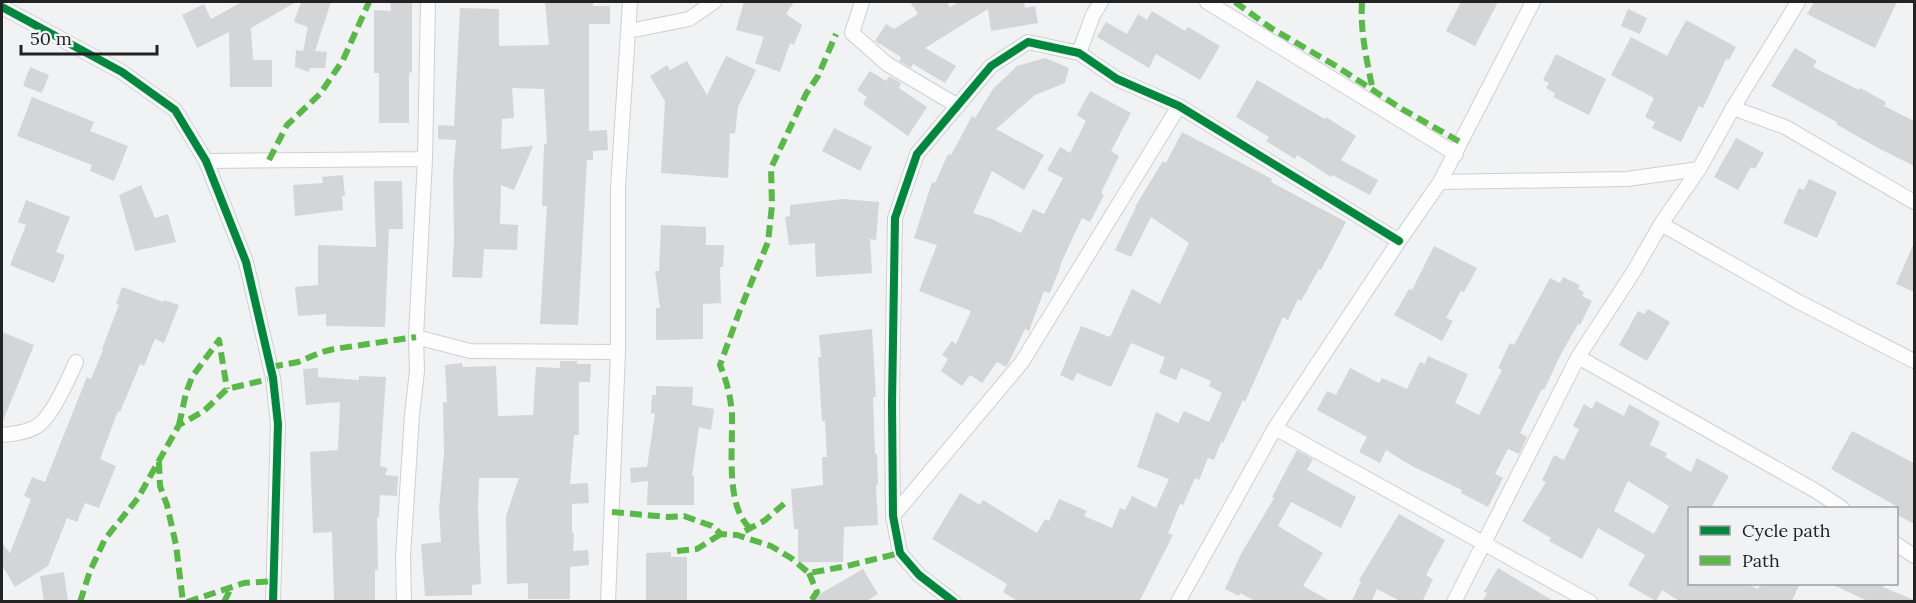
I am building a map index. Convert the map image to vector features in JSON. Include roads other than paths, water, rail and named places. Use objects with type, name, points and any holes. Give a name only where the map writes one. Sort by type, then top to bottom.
[{"type":"street","points":[[404,602],[403,556],[417,371],[416,337],[425,159],[428,2]]},
{"type":"street","points":[[608,602],[618,352],[618,187],[630,2]]},
{"type":"street","points":[[629,31],[689,19],[714,2]]},
{"type":"street","points":[[862,2],[852,33],[888,64],[958,106]]},
{"type":"street","points":[[1079,53],[1093,15],[1101,2]]},
{"type":"street","points":[[1207,2],[1456,154]]},
{"type":"street","points":[[1178,602],[1275,428],[1440,182],[1533,2]]},
{"type":"street","points":[[1454,602],[1578,357],[1634,271],[1661,224],[1699,169],[1732,108],[1798,2]]},
{"type":"street","points":[[4,8],[123,72],[175,110],[206,161],[246,262],[273,378],[278,424],[273,602]]},
{"type":"street","points":[[954,602],[919,575],[900,553],[893,516],[895,218],[917,154],[991,66],[1028,42],[1079,53],[1117,79],[1179,106],[1399,241]]},
{"type":"street","points":[[893,516],[1022,362],[1179,106]]},
{"type":"street","points":[[1732,108],[1785,127],[1914,202]]},
{"type":"street","points":[[206,161],[425,159]]},
{"type":"street","points":[[1440,182],[1627,179],[1699,169]]},
{"type":"street","points":[[1661,224],[1797,301],[1914,361]]},
{"type":"street","points":[[416,337],[470,351],[618,352]]},
{"type":"street","points":[[1578,357],[1840,507]]},
{"type":"street","points":[[2,435],[16,434],[41,424],[61,396],[76,362]]},
{"type":"street","points":[[1275,428],[1590,602]]},
{"type":"street","points":[[1898,545],[1914,555]]}]
